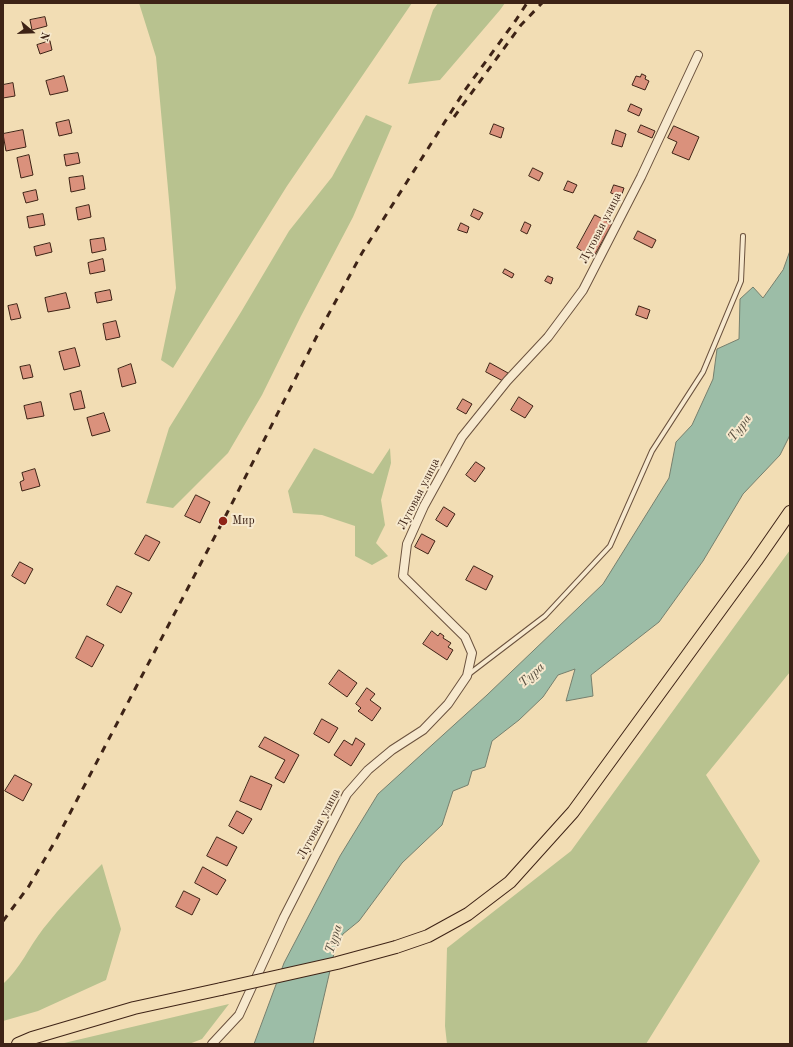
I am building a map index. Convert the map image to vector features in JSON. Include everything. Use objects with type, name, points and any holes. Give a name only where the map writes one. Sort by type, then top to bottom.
[{"type":"main road","points":[[18,1044],[32,1038],[134,1008],[337,963],[396,947],[428,936],[461,917],[510,882],[574,812],[790,512]]},
{"type":"street","name":"Луговая улица","points":[[212,1044],[239,1014],[284,917],[347,794],[368,770],[392,750],[423,730],[448,704],[467,676],[472,653],[465,637],[403,576],[406,544],[424,506],[462,437],[507,381],[548,337],[583,290],[641,177],[698,55]]},
{"type":"lane","points":[[467,676],[544,616],[610,546],[652,451],[703,372],[741,280],[743,236]]},
{"type":"shaded area","points":[[139,3],[412,3],[287,186],[173,368],[161,360],[176,288],[156,57]]},
{"type":"shaded area","points":[[438,3],[505,3],[440,80],[408,84],[433,10]]},
{"type":"shaded area","points":[[366,115],[392,126],[353,217],[301,316],[262,395],[228,453],[173,508],[146,503],[169,428],[289,231],[332,177]]},
{"type":"shaded area","points":[[314,448],[373,474],[390,448],[391,463],[381,500],[385,525],[376,543],[388,556],[372,565],[355,556],[355,526],[322,515],[293,513],[288,491]]},
{"type":"shaded area","points":[[790,550],[790,672],[706,775],[760,861],[646,1044],[447,1044],[445,1026],[447,948],[571,851]]},
{"type":"shaded area","points":[[102,864],[121,929],[106,980],[38,1011],[3,1021],[3,984],[14,972],[50,920]]},
{"type":"shaded area","points":[[229,1004],[202,1039],[189,1044],[60,1044]]},
{"type":"water","name":"Тура","points":[[790,251],[790,435],[780,455],[743,494],[703,561],[659,622],[591,675],[593,696],[566,701],[575,669],[558,675],[543,697],[519,720],[492,741],[485,767],[472,771],[468,785],[453,791],[442,825],[402,863],[359,921],[343,934],[335,949],[313,1044],[254,1044],[284,963],[340,856],[378,794],[487,695],[603,584],[669,478],[676,442],[692,425],[713,379],[717,349],[739,339],[740,299],[753,287],[763,298],[783,270]]},
{"type":"building","points":[[45,17],[47,26],[32,30],[30,20]]},
{"type":"building","points":[[50,41],[52,50],[40,54],[37,45]]},
{"type":"building","points":[[642,74],[646,76],[645,79],[649,81],[645,90],[632,85],[636,76],[640,77]]},
{"type":"building","points":[[64,76],[68,91],[50,95],[46,81]]},
{"type":"building","points":[[13,83],[15,96],[3,98],[3,85]]},
{"type":"building","points":[[631,104],[642,109],[639,116],[628,111]]},
{"type":"building","points":[[69,120],[72,133],[59,136],[56,123]]},
{"type":"building","points":[[494,124],[504,128],[501,138],[490,134]]},
{"type":"building","points":[[641,125],[655,131],[652,138],[638,132]]},
{"type":"building","points":[[674,126],[699,137],[689,160],[672,153],[677,142],[668,138]]},
{"type":"building","points":[[23,130],[26,147],[6,151],[3,134]]},
{"type":"building","points":[[616,130],[626,134],[622,147],[612,144]]},
{"type":"building","points":[[78,153],[80,163],[66,166],[64,155]]},
{"type":"building","points":[[29,155],[33,175],[21,178],[17,158]]},
{"type":"building","points":[[533,168],[543,173],[539,181],[529,176]]},
{"type":"building","points":[[83,176],[85,189],[71,192],[69,178]]},
{"type":"building","points":[[568,181],[577,185],[573,193],[564,190]]},
{"type":"building","points":[[614,185],[624,188],[621,197],[611,193]]},
{"type":"building","points":[[36,190],[38,200],[26,203],[23,193]]},
{"type":"building","points":[[89,205],[91,217],[78,220],[76,208]]},
{"type":"building","points":[[474,209],[483,213],[479,220],[471,216]]},
{"type":"building","points":[[43,214],[45,225],[29,228],[27,217]]},
{"type":"building","points":[[595,215],[612,224],[593,258],[577,248]]},
{"type":"building","points":[[525,222],[531,225],[527,234],[521,231]]},
{"type":"building","points":[[461,223],[469,227],[467,233],[458,230]]},
{"type":"building","points":[[638,231],[656,240],[652,248],[634,239]]},
{"type":"building","points":[[104,238],[106,250],[92,253],[90,240]]},
{"type":"building","points":[[50,243],[52,252],[36,256],[34,247]]},
{"type":"building","points":[[103,259],[105,271],[90,274],[88,263]]},
{"type":"building","points":[[505,269],[514,274],[512,278],[503,273]]},
{"type":"building","points":[[548,276],[553,278],[551,284],[545,281]]},
{"type":"building","points":[[110,290],[112,300],[97,303],[95,293]]},
{"type":"building","points":[[66,293],[70,308],[48,312],[45,298]]},
{"type":"building","points":[[17,304],[21,318],[11,320],[8,306]]},
{"type":"building","points":[[639,306],[650,310],[647,319],[636,315]]},
{"type":"building","points":[[116,321],[120,337],[106,340],[103,324]]},
{"type":"building","points":[[75,348],[80,366],[64,370],[59,352]]},
{"type":"building","points":[[490,363],[508,373],[503,381],[486,372]]},
{"type":"building","points":[[131,364],[136,383],[122,387],[118,369]]},
{"type":"building","points":[[30,365],[33,377],[23,379],[20,367]]},
{"type":"building","points":[[81,391],[85,408],[74,410],[70,394]]},
{"type":"building","points":[[519,397],[533,406],[525,418],[511,410]]},
{"type":"building","points":[[463,399],[472,404],[466,414],[457,409]]},
{"type":"building","points":[[41,402],[44,416],[27,419],[24,406]]},
{"type":"building","points":[[104,413],[110,431],[92,436],[87,418]]},
{"type":"building","points":[[476,462],[485,468],[475,482],[466,475]]},
{"type":"building","points":[[35,469],[40,486],[22,491],[20,482],[24,480],[22,473]]},
{"type":"building","points":[[196,495],[210,502],[200,523],[185,516]]},
{"type":"building","points":[[444,507],[455,514],[447,527],[436,520]]},
{"type":"building","points":[[422,534],[435,541],[428,554],[415,547]]},
{"type":"building","points":[[146,535],[160,542],[149,561],[135,554]]},
{"type":"building","points":[[20,562],[33,569],[25,584],[12,576]]},
{"type":"building","points":[[474,566],[493,576],[486,590],[466,580]]},
{"type":"building","points":[[117,586],[132,593],[121,613],[107,605]]},
{"type":"building","points":[[432,631],[438,636],[440,633],[444,636],[443,638],[451,643],[448,647],[453,650],[447,660],[423,644]]},
{"type":"building","points":[[87,636],[104,645],[92,667],[76,658]]},
{"type":"building","points":[[339,670],[357,683],[347,697],[329,684]]},
{"type":"building","points":[[367,688],[375,694],[370,700],[381,708],[372,721],[358,711],[361,708],[356,704]]},
{"type":"building","points":[[322,719],[338,728],[329,743],[314,734]]},
{"type":"building","points":[[265,737],[299,755],[284,783],[275,778],[285,760],[259,747]]},
{"type":"building","points":[[356,738],[365,744],[351,766],[334,755],[344,740],[352,745]]},
{"type":"building","points":[[15,775],[32,784],[23,801],[5,791]]},
{"type":"building","points":[[251,776],[272,785],[261,810],[240,801]]},
{"type":"building","points":[[237,811],[252,819],[243,834],[229,826]]},
{"type":"building","points":[[217,837],[237,847],[227,866],[207,856]]},
{"type":"building","points":[[203,867],[226,880],[217,895],[195,883]]},
{"type":"building","points":[[184,891],[200,899],[192,915],[176,907]]},
{"type":"railway","points":[[3,921],[29,886],[57,838],[223,521],[320,330],[362,253],[465,90],[527,3]]},
{"type":"railway","points":[[454,117],[521,25],[542,3]]},
{"type":"place","name":"Мир","points":[[223,521]]}]
